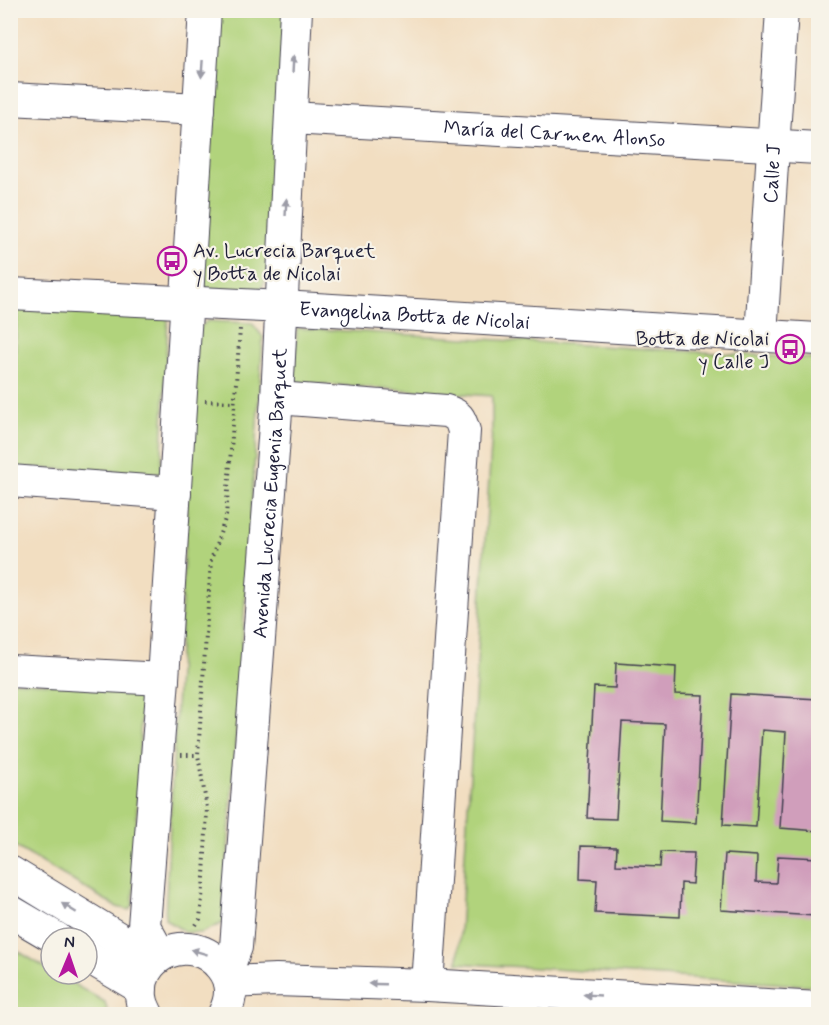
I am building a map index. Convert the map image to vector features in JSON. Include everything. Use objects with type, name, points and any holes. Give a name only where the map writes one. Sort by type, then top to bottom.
[{"type":"street","points":[[151,980],[144,926],[163,680],[205,10]]},
{"type":"street","name":"Avenida Lucrecia Eugenia Barquet","points":[[224,1014],[230,994],[228,978],[236,947],[277,398],[296,10]]},
{"type":"street","name":"Calle J","points":[[761,335],[782,10]]},
{"type":"street","points":[[10,99],[199,109]]},
{"type":"street","name":"María del Carmen Alonso","points":[[291,117],[819,148]]},
{"type":"street","name":"Evangelina Botta de Nicolai","points":[[10,294],[282,307],[819,339]]},
{"type":"street","points":[[277,398],[446,411],[455,414],[460,419],[464,431],[427,985]]},
{"type":"street","points":[[10,481],[175,493]]},
{"type":"street","points":[[10,671],[163,680]]},
{"type":"street","points":[[10,872],[151,980]]},
{"type":"street","points":[[10,911],[39,928]]},
{"type":"street","points":[[151,980],[178,948],[198,949],[215,958],[228,978],[427,985],[819,1008]]},
{"type":"street","points":[[99,960],[151,980]]},
{"type":"path","points":[[195,928],[200,919],[204,877],[207,808],[198,755],[211,560],[226,516],[241,306]]},
{"type":"green space","points":[[212,11],[285,11],[268,276],[259,292],[210,292],[196,276]]},
{"type":"green space","points":[[17,309],[168,315],[161,473],[11,467]]},
{"type":"green space","points":[[207,321],[252,323],[263,337],[223,923],[201,933],[185,932],[165,919],[196,331]]},
{"type":"green space","points":[[297,328],[818,359],[818,986],[458,963],[492,431],[492,396],[294,382]]},
{"type":"green space","points":[[11,681],[142,690],[133,905],[129,910],[117,907],[11,844]]},
{"type":"green space","points":[[11,947],[39,964],[39,986],[77,986],[105,1002],[108,1014],[11,1014]]},
{"type":"building","points":[[616,663],[676,667],[675,694],[703,695],[696,823],[660,821],[665,724],[622,722],[616,819],[587,818],[594,687],[615,688]]},
{"type":"building","points":[[731,694],[818,699],[818,831],[780,828],[786,732],[762,730],[756,827],[723,825]]},
{"type":"building","points":[[581,846],[617,847],[616,865],[660,867],[661,852],[694,853],[692,884],[681,883],[680,917],[595,913],[597,880],[580,879]]},
{"type":"building","points":[[725,854],[757,856],[756,882],[776,883],[778,856],[818,858],[815,916],[721,910]]},
{"type":"place","name":"Av. Lucrecia Barquet y Botta de Nicolai","points":[[172,261]]},
{"type":"place","name":"Botta de Nicolai y Calle J","points":[[790,349]]}]
